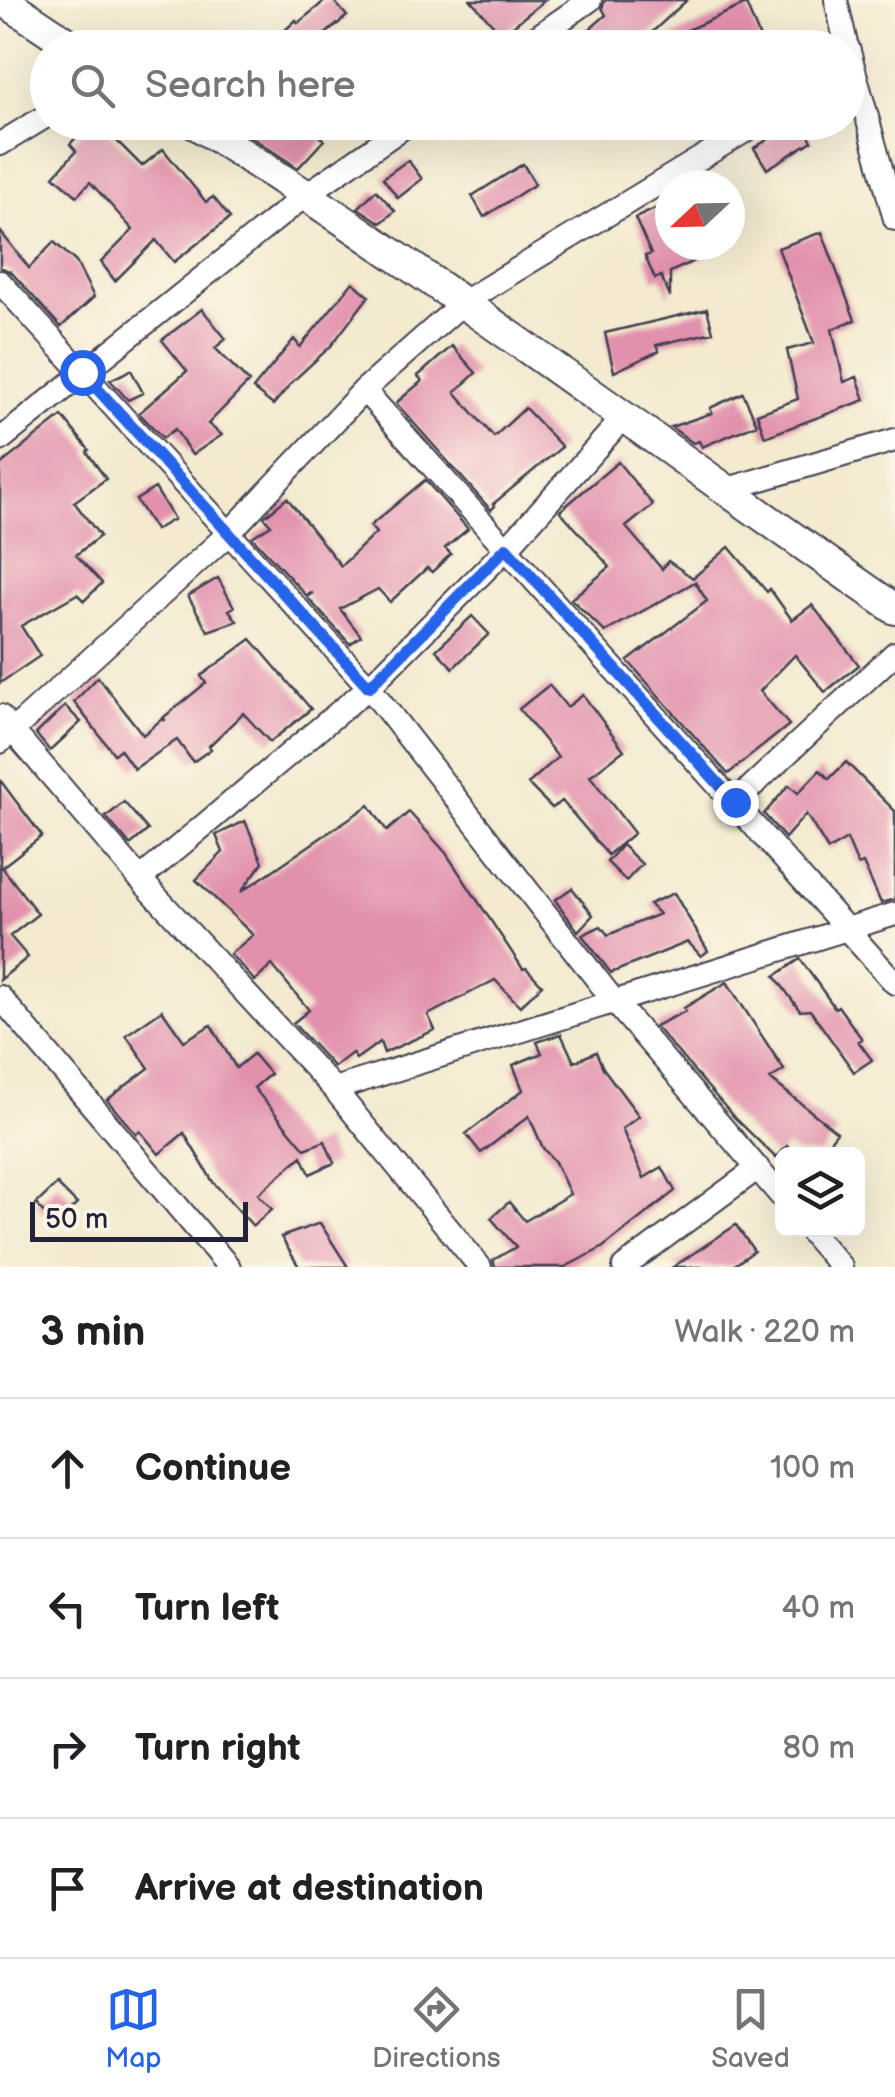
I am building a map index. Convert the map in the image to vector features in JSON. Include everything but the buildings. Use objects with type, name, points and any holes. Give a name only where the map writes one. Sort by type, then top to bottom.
[{"type":"street","points":[[3,0],[48,30]]},
{"type":"street","points":[[540,30],[564,7],[590,0]]},
{"type":"street","points":[[836,0],[843,30]]},
{"type":"street","points":[[865,114],[895,218]]},
{"type":"street","points":[[0,144],[30,126]]},
{"type":"street","points":[[222,140],[465,302],[895,609]]},
{"type":"street","points":[[0,440],[307,194],[386,140]]},
{"type":"street","points":[[480,1267],[334,1089],[5,729],[228,534],[364,390],[465,302],[730,140]]},
{"type":"street","points":[[0,282],[369,687],[614,1001],[775,1189]]},
{"type":"street","points":[[364,390],[895,983]]},
{"type":"street","points":[[140,879],[369,687],[506,548],[624,417]]},
{"type":"street","points":[[724,490],[895,440]]},
{"type":"street","points":[[735,802],[895,653]]},
{"type":"street","points":[[334,1089],[895,914]]},
{"type":"street","points":[[0,997],[229,1267]]},
{"type":"street","points":[[624,1267],[758,1168]]},
{"type":"street","points":[[815,1237],[841,1267]]},
{"type":"route","points":[[82,372],[369,687],[506,548],[735,802]]}]
